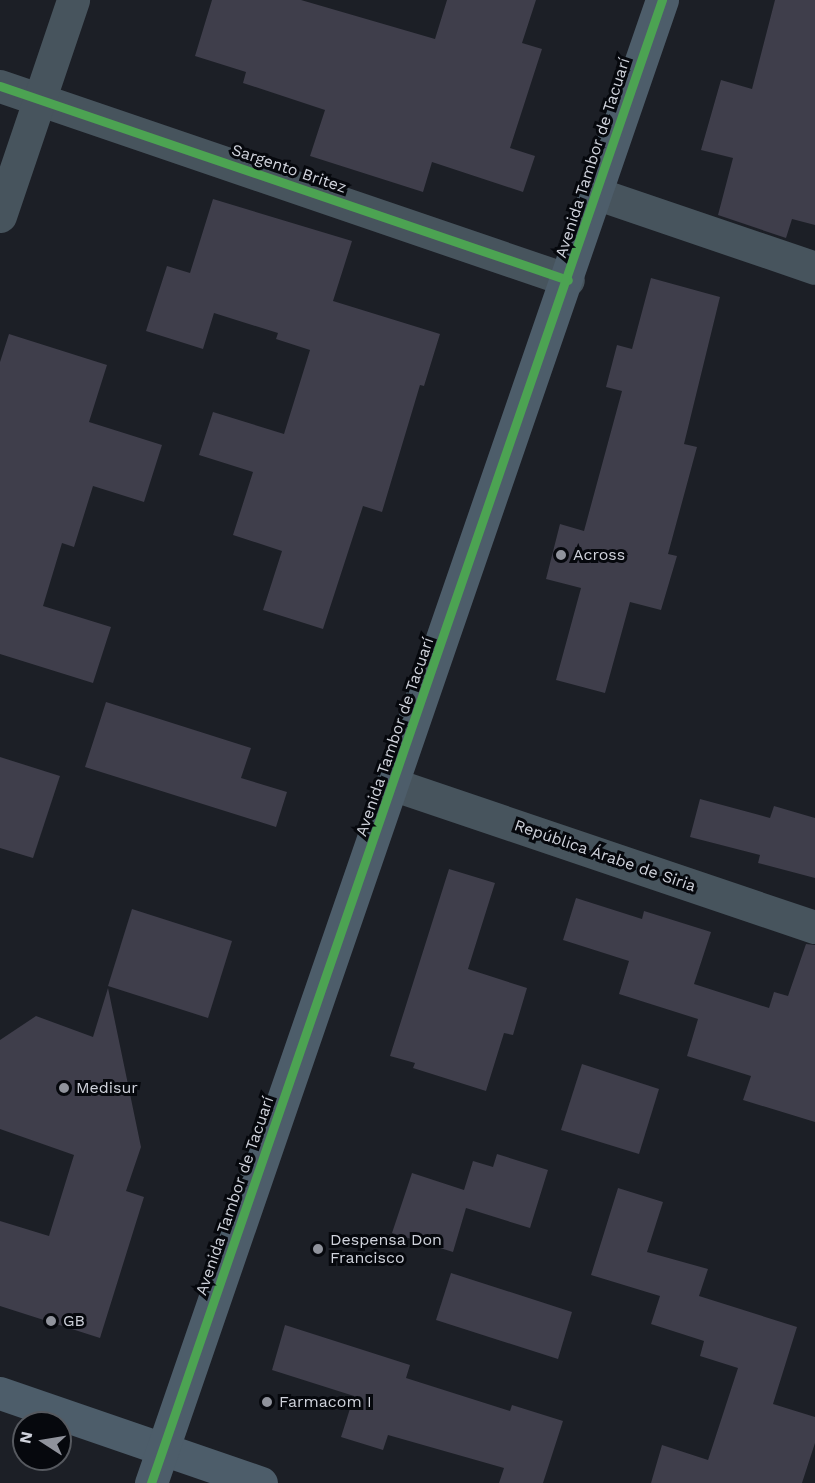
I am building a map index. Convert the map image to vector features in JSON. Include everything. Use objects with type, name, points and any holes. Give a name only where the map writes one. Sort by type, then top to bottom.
[{"type":"main road","name":"Avenida Tambor de Tacuarí","points":[[151,1483],[394,785],[662,0]]},
{"type":"main road","points":[[0,1393],[261,1483]]},
{"type":"street","points":[[0,216],[73,0]]},
{"type":"street","name":"Sargento Britez","points":[[0,86],[568,280]]},
{"type":"street","points":[[596,193],[815,268]]},
{"type":"street","name":"República Árabe de Siria","points":[[394,785],[815,927]]},
{"type":"building","points":[[212,0],[301,0],[435,39],[447,0],[536,0],[522,43],[542,49],[510,148],[535,156],[523,192],[432,162],[423,192],[310,156],[325,110],[243,83],[246,72],[195,56]]},
{"type":"building","points":[[775,0],[815,0],[815,225],[792,219],[786,238],[718,215],[733,158],[701,150],[721,80],[752,89]]},
{"type":"building","points":[[213,199],[352,241],[333,301],[440,334],[424,386],[420,385],[382,512],[363,506],[323,629],[263,610],[282,551],[233,535],[253,472],[199,455],[213,412],[284,434],[310,350],[276,339],[278,333],[214,313],[203,349],[146,331],[167,266],[190,273]]},
{"type":"building","points":[[651,278],[720,297],[684,444],[697,447],[668,554],[677,556],[661,610],[630,602],[605,693],[556,680],[581,588],[546,579],[560,524],[584,531],[622,391],[606,387],[617,345],[632,349]]},
{"type":"building","points":[[9,334],[107,365],[89,422],[162,445],[144,502],[93,486],[74,547],[62,543],[43,606],[111,627],[93,683],[0,654],[0,362]]},
{"type":"building","points":[[106,702],[251,748],[241,778],[287,792],[276,827],[85,767]]},
{"type":"building","points":[[0,757],[60,776],[33,858],[0,848]]},
{"type":"building","points":[[700,799],[770,818],[774,806],[815,818],[815,878],[758,863],[760,855],[690,837]]},
{"type":"building","points":[[449,869],[495,883],[468,969],[527,988],[513,1035],[504,1033],[486,1091],[413,1068],[415,1063],[390,1056]]},
{"type":"building","points":[[576,898],[642,919],[644,911],[711,932],[694,984],[769,1008],[774,992],[788,996],[806,944],[815,945],[815,1122],[743,1100],[751,1076],[687,1056],[698,1019],[619,994],[629,961],[563,940]]},
{"type":"building","points":[[132,909],[232,941],[208,1018],[108,986]]},
{"type":"building","points":[[108,988],[141,1147],[126,1191],[144,1197],[100,1338],[0,1306],[0,1221],[49,1236],[74,1155],[0,1129],[0,1040],[36,1016],[93,1037]]},
{"type":"building","points":[[582,1064],[659,1089],[639,1154],[561,1130]]},
{"type":"building","points":[[497,1154],[548,1170],[530,1228],[466,1208],[453,1252],[392,1233],[412,1173],[464,1190],[473,1161],[493,1167]]},
{"type":"building","points":[[618,1188],[663,1202],[647,1252],[708,1269],[699,1296],[797,1327],[773,1404],[815,1417],[815,1443],[802,1483],[651,1483],[662,1445],[708,1460],[738,1368],[700,1356],[704,1341],[651,1324],[660,1296],[591,1275]]},
{"type":"building","points":[[451,1273],[572,1312],[558,1359],[436,1320]]},
{"type":"building","points":[[285,1325],[410,1365],[406,1378],[510,1411],[512,1405],[563,1421],[543,1483],[499,1483],[504,1468],[388,1435],[383,1450],[341,1437],[354,1396],[272,1370]]},
{"type":"cycle path","points":[[151,1483],[662,0]]},
{"type":"cycle path","points":[[0,86],[568,280]]},
{"type":"place","name":"Across","points":[[561,555]]},
{"type":"place","name":"Medisur","points":[[64,1088]]},
{"type":"place","name":"Despensa Don Francisco","points":[[318,1249]]},
{"type":"place","name":"GB","points":[[51,1321]]},
{"type":"place","name":"Farmacom I","points":[[267,1402]]}]
